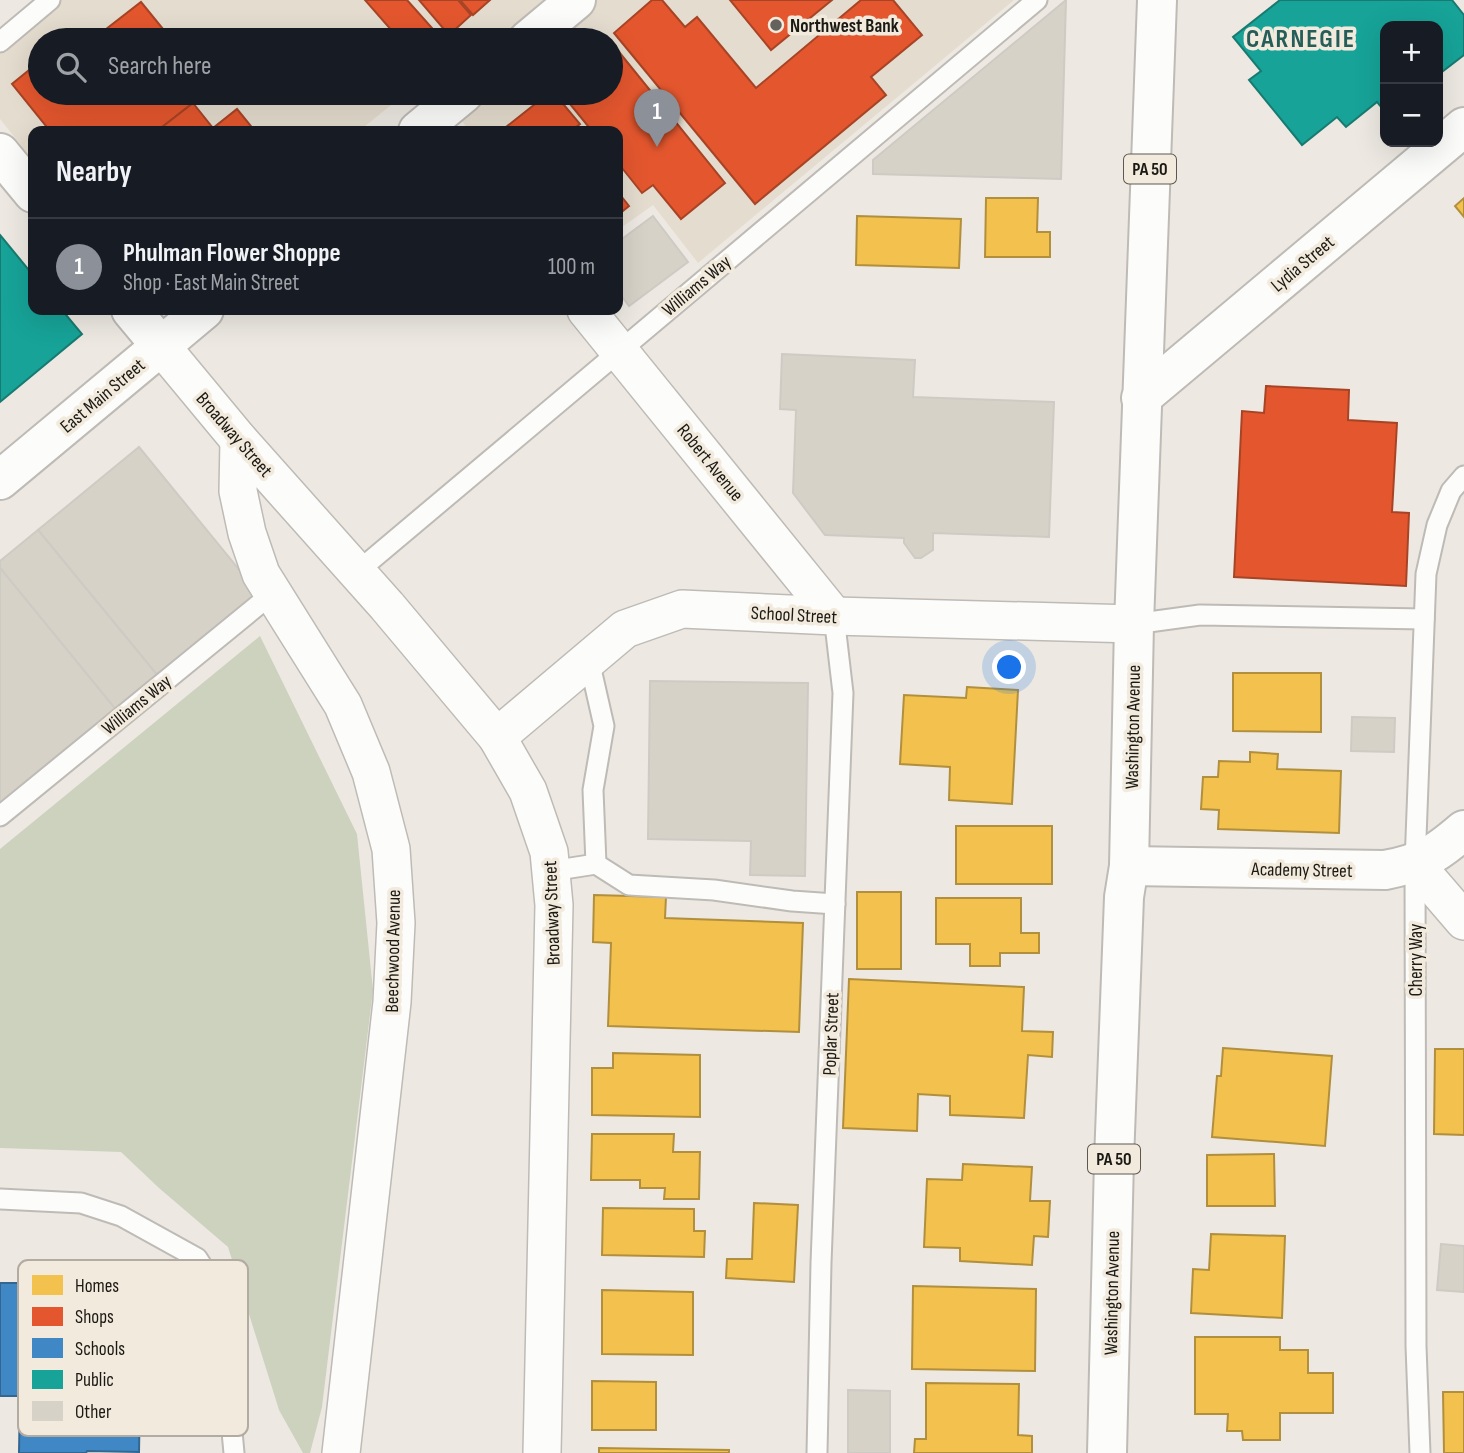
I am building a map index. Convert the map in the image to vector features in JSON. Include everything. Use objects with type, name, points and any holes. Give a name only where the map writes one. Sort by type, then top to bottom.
[{"type":"main road","points":[[542,28],[576,0]]},
{"type":"main road","name":"Washington Avenue","points":[[1107,1453],[1114,1160],[1124,897],[1129,866],[1141,398],[1157,0]]},
{"type":"main road","points":[[429,126],[451,105]]},
{"type":"main road","name":"Lydia Street","points":[[1141,398],[1464,127]]},
{"type":"main road","points":[[0,153],[28,187]]},
{"type":"main road","name":"Broadway Street","points":[[135,315],[161,346]]},
{"type":"main road","name":"East Main Street","points":[[0,480],[198,315]]},
{"type":"main road","name":"Academy Street","points":[[1129,866],[1385,870],[1415,864],[1439,851],[1464,830]]},
{"type":"street","name":"Robert Avenue","points":[[590,315],[834,616]]},
{"type":"street","name":"Broadway Street","points":[[161,346],[239,440],[357,572],[497,737],[528,791],[549,852],[554,905],[542,1453]]},
{"type":"street","name":"Beechwood Avenue","points":[[239,440],[237,491],[261,574],[343,705],[371,772],[391,849],[396,923],[392,1002],[341,1453]]},
{"type":"street","name":"School Street","points":[[497,737],[625,629],[682,609],[1134,624]]},
{"type":"street","points":[[1415,864],[1464,921]]},
{"type":"lane","points":[[0,42],[50,0]]},
{"type":"lane","name":"Williams Way","points":[[357,572],[1037,0]]},
{"type":"lane","name":"Cherry Way","points":[[1420,1453],[1416,1346],[1415,864],[1426,574],[1437,525],[1451,491],[1464,476]]},
{"type":"lane","name":"Williams Way","points":[[0,816],[273,593]]},
{"type":"lane","points":[[1134,624],[1200,615],[1424,619]]},
{"type":"lane","name":"Poplar Street","points":[[817,1453],[821,1263],[843,693],[834,616]]},
{"type":"lane","points":[[589,660],[604,726],[593,790],[596,864]]},
{"type":"lane","points":[[551,871],[596,864],[628,885],[714,890],[835,904]]},
{"type":"lane","points":[[0,1199],[81,1203],[121,1216],[198,1260]]},
{"type":"shaded area","points":[[50,0],[1014,0],[698,263],[653,205],[623,226],[623,126],[466,126],[448,105],[623,105],[623,28],[28,28],[28,105],[391,105],[365,126],[28,126],[28,154],[0,119],[0,42]]},
{"type":"green space","points":[[260,636],[357,834],[373,990],[322,1407],[310,1453],[303,1453],[279,1410],[248,1311],[248,1260],[232,1260],[228,1247],[121,1152],[0,1148],[0,849]]},
{"type":"building: Homes","points":[[986,198],[1038,198],[1037,232],[1050,232],[1050,257],[985,257]]},
{"type":"building: Homes","points":[[1464,198],[1464,217],[1455,206]]},
{"type":"building: Homes","points":[[857,216],[961,219],[959,268],[856,265]]},
{"type":"building: Homes","points":[[1233,673],[1321,673],[1321,732],[1233,731]]},
{"type":"building: Homes","points":[[967,687],[1018,690],[1012,804],[949,800],[950,767],[900,764],[904,695],[966,698]]},
{"type":"building: Homes","points":[[1250,752],[1278,754],[1277,769],[1341,771],[1339,833],[1218,829],[1219,810],[1201,809],[1203,777],[1218,777],[1219,761],[1250,762]]},
{"type":"building: Homes","points":[[956,826],[1052,826],[1052,884],[956,884]]},
{"type":"building: Homes","points":[[857,892],[901,892],[901,969],[857,969]]},
{"type":"building: Homes","points":[[594,895],[666,897],[665,918],[803,923],[799,1032],[608,1026],[611,943],[593,942]]},
{"type":"building: Homes","points":[[936,898],[1021,898],[1021,933],[1039,933],[1039,953],[1000,953],[1000,966],[970,966],[970,944],[936,944]]},
{"type":"building: Homes","points":[[849,979],[1024,987],[1022,1031],[1053,1032],[1052,1057],[1028,1055],[1024,1118],[950,1115],[950,1096],[918,1094],[917,1131],[843,1128]]},
{"type":"building: Homes","points":[[1223,1048],[1332,1056],[1325,1146],[1212,1137],[1217,1076],[1221,1076]]},
{"type":"building: Homes","points":[[1435,1049],[1464,1049],[1464,1135],[1434,1134]]},
{"type":"building: Homes","points":[[613,1053],[700,1055],[700,1117],[592,1115],[592,1068],[613,1068]]},
{"type":"building: Homes","points":[[592,1134],[674,1134],[673,1152],[700,1152],[699,1199],[664,1199],[665,1188],[640,1188],[640,1180],[591,1180]]},
{"type":"building: Homes","points":[[1274,1154],[1275,1206],[1207,1206],[1207,1155]]},
{"type":"building: Homes","points":[[963,1164],[1032,1167],[1030,1201],[1050,1201],[1048,1237],[1034,1236],[1032,1265],[960,1261],[960,1248],[924,1247],[927,1179],[962,1180]]},
{"type":"building: Homes","points":[[754,1203],[798,1205],[794,1282],[726,1278],[727,1259],[752,1259]]},
{"type":"building: Homes","points":[[603,1208],[694,1209],[694,1231],[705,1231],[704,1257],[602,1255]]},
{"type":"building: Homes","points":[[1211,1234],[1285,1236],[1282,1318],[1191,1313],[1193,1269],[1209,1270]]},
{"type":"building: Homes","points":[[913,1286],[1036,1289],[1035,1371],[912,1369]]},
{"type":"building: Homes","points":[[602,1290],[693,1292],[693,1355],[602,1354]]},
{"type":"building: Homes","points":[[1195,1337],[1280,1337],[1280,1350],[1308,1350],[1308,1373],[1333,1373],[1333,1413],[1280,1413],[1280,1440],[1243,1440],[1242,1431],[1227,1431],[1228,1414],[1195,1414]]},
{"type":"building: Homes","points":[[592,1381],[656,1382],[656,1430],[592,1430]]},
{"type":"building: Homes","points":[[926,1383],[1019,1384],[1018,1435],[1032,1436],[1032,1453],[914,1453],[915,1439],[926,1439]]},
{"type":"building: Homes","points":[[1443,1392],[1464,1392],[1464,1453],[1444,1453]]},
{"type":"building: Homes","points":[[599,1448],[729,1450],[729,1453],[599,1453]]},
{"type":"building: Shops","points":[[365,0],[407,0],[432,28],[390,28]]},
{"type":"building: Shops","points":[[419,0],[458,0],[471,15],[457,28],[443,28]]},
{"type":"building: Shops","points":[[460,0],[490,0],[473,15]]},
{"type":"building: Shops","points":[[652,0],[662,0],[685,27],[697,17],[756,88],[861,0],[893,0],[922,35],[871,77],[886,95],[755,204],[623,44],[623,28],[620,28]]},
{"type":"building: Shops","name":"Northwest Bank","points":[[730,0],[832,0],[771,50]]},
{"type":"building: Shops","points":[[141,2],[162,28],[107,28]]},
{"type":"building: Shops","points":[[623,57],[725,183],[681,219],[653,185],[642,193],[623,169],[623,126],[588,126],[571,105],[623,105]]},
{"type":"building: Shops","points":[[28,71],[28,104],[12,84]]},
{"type":"building: Shops","points":[[29,105],[191,105],[163,126],[46,126]]},
{"type":"building: Shops","points":[[190,105],[195,105],[211,126],[163,126]]},
{"type":"building: Shops","points":[[534,105],[564,105],[580,124],[577,126],[507,126]]},
{"type":"building: Shops","points":[[237,109],[251,126],[216,126]]},
{"type":"building: Shops","points":[[623,198],[629,206],[623,211]]},
{"type":"building: Shops","points":[[1266,386],[1349,390],[1348,420],[1397,423],[1392,512],[1409,513],[1406,586],[1234,577],[1242,411],[1264,413]]},
{"type":"building: Schools","points":[[0,1283],[18,1283],[18,1396],[0,1396]]},
{"type":"building: Schools","points":[[19,1436],[139,1436],[139,1452],[19,1453]]},
{"type":"building: Public","points":[[1280,0],[1452,0],[1464,15],[1464,55],[1443,71],[1443,21],[1380,21],[1380,106],[1377,102],[1346,127],[1337,117],[1302,145],[1249,80],[1261,71],[1233,37]]},
{"type":"building: Public","points":[[0,235],[28,269],[28,315],[66,315],[82,334],[0,402]]},
{"type":"building: Other","points":[[1066,0],[1061,179],[873,174],[873,160]]},
{"type":"building: Other","points":[[653,216],[688,262],[629,306],[623,298],[623,238]]},
{"type":"building: Other","points":[[782,354],[915,360],[913,397],[1054,402],[1049,537],[933,533],[933,550],[921,558],[915,558],[904,543],[904,538],[825,535],[793,493],[796,410],[780,409]]},
{"type":"building: Other","points":[[139,447],[259,594],[158,676],[38,530]]},
{"type":"building: Other","points":[[38,530],[158,676],[117,711],[0,568],[0,561]]},
{"type":"building: Other","points":[[0,568],[117,711],[0,806]]},
{"type":"building: Other","points":[[650,681],[808,683],[805,876],[750,875],[751,841],[648,839]]},
{"type":"building: Other","points":[[1352,717],[1395,718],[1394,752],[1351,751]]},
{"type":"building: Other","points":[[1441,1244],[1464,1246],[1464,1292],[1437,1290]]},
{"type":"building: Other","points":[[848,1390],[890,1391],[890,1453],[848,1453]]},
{"type":"place","name":"Northwest Bank","points":[[776,25]]},
{"type":"place","name":"Phulman Flower Shoppe","points":[[657,147]]},
{"type":"district","name":"CARNEGIE","points":[[1301,38]]}]
